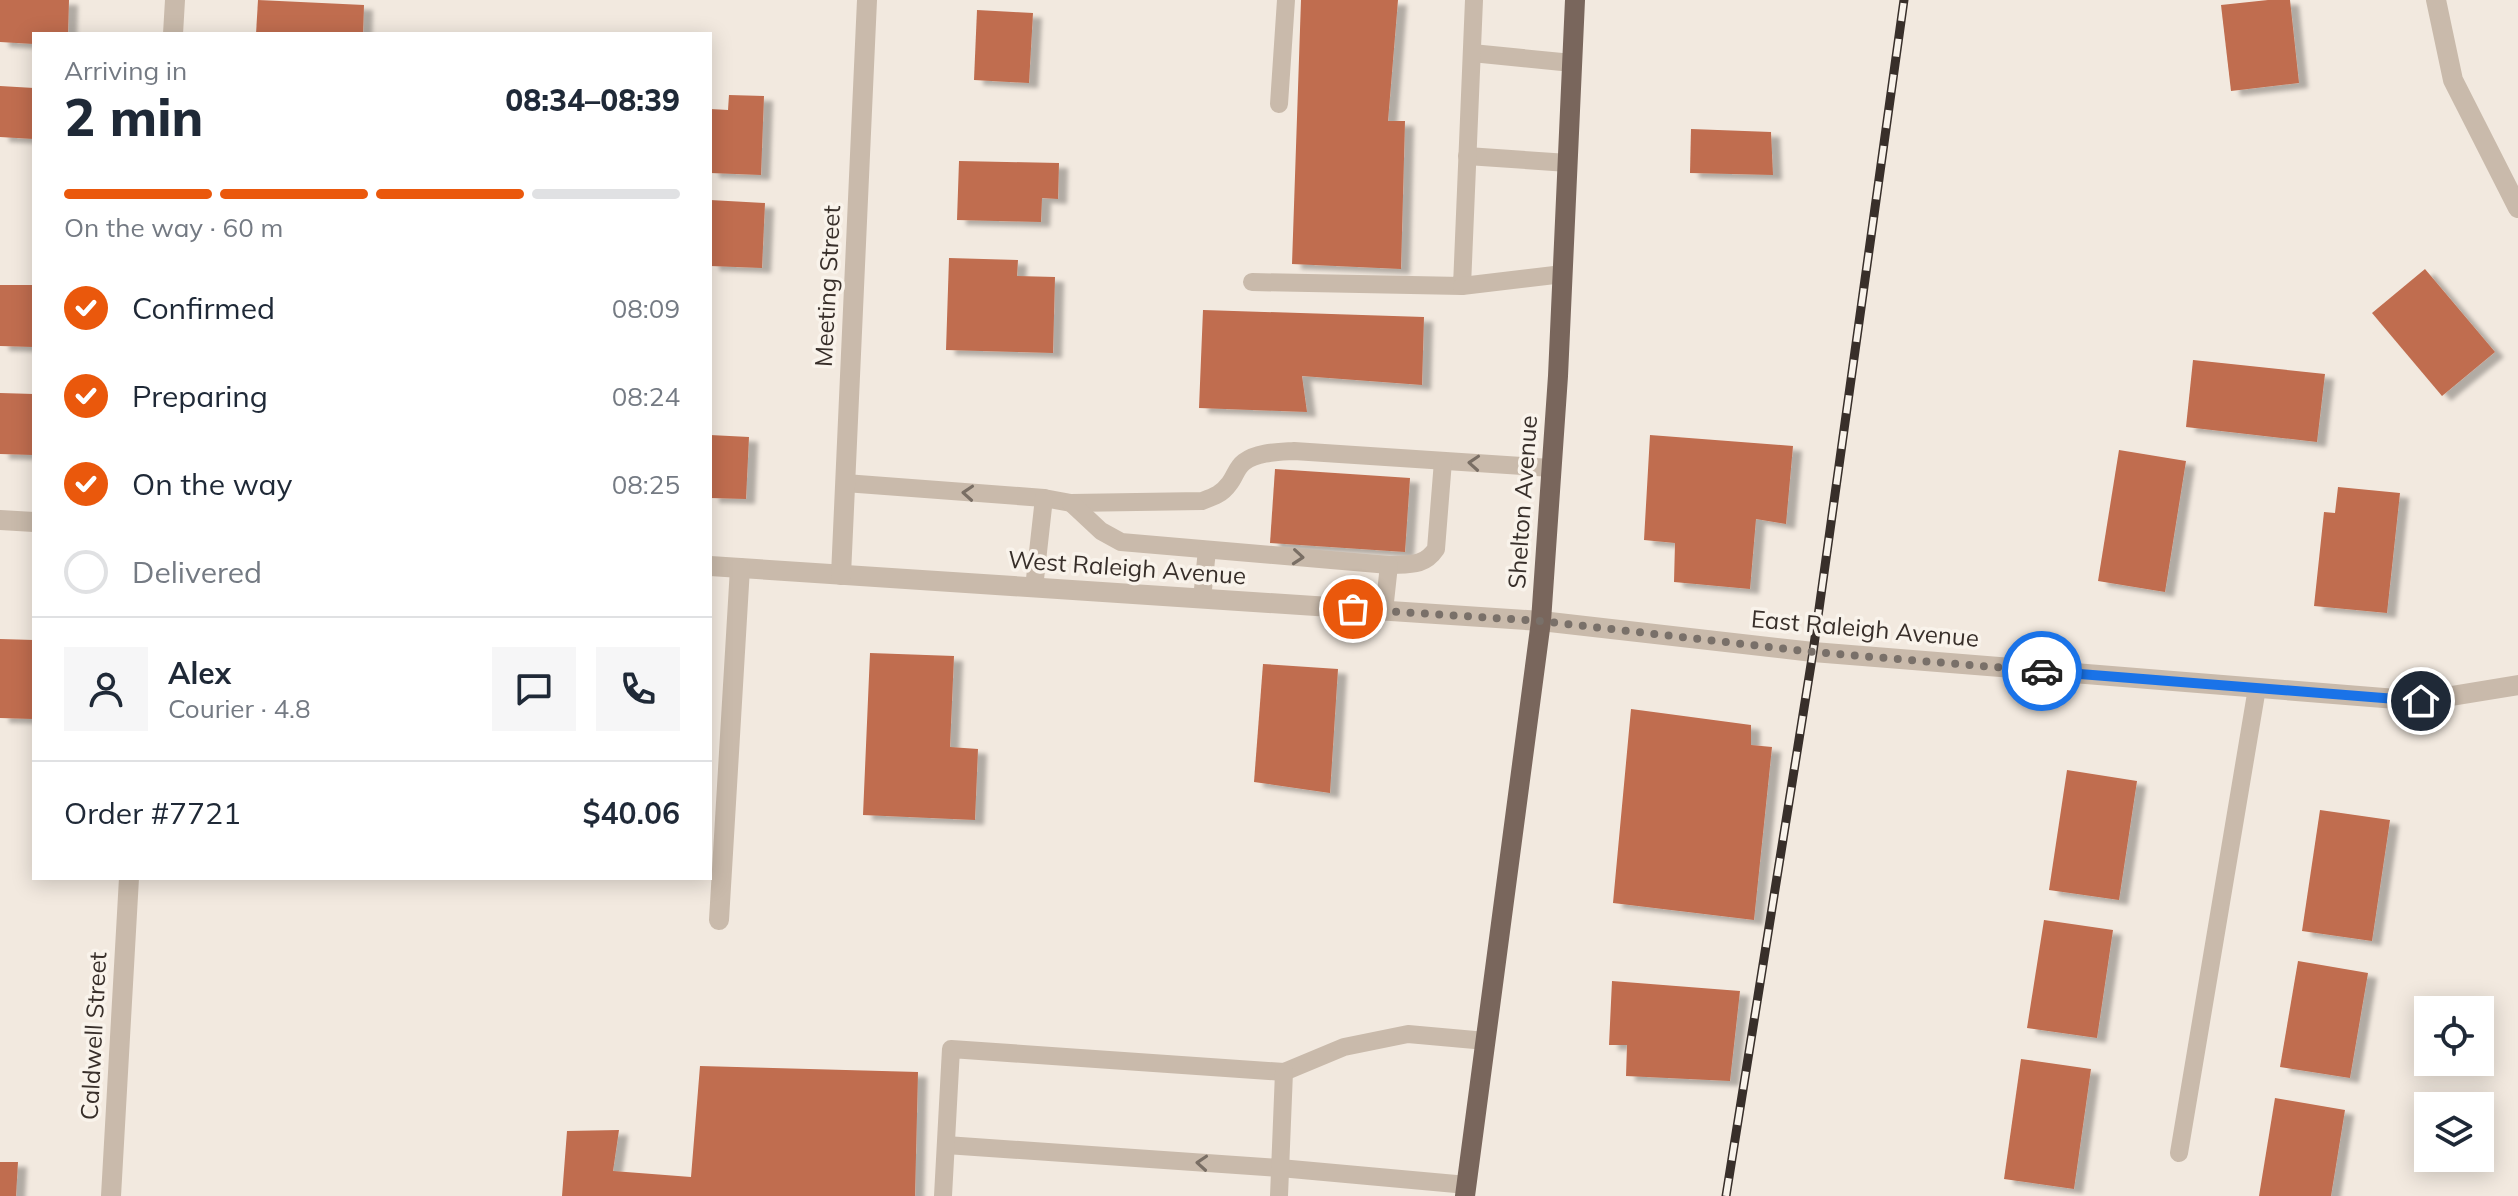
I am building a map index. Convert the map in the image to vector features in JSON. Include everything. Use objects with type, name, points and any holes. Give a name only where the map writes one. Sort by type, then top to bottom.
[{"type":"main road","name":"Shelton Avenue","points":[[1466,1190],[1541,621],[1563,274],[1575,0]]},
{"type":"street","points":[[173,32],[175,0]]},
{"type":"street","name":"Meeting Street","points":[[841,575],[867,0]]},
{"type":"street","points":[[2436,0],[2453,80],[2518,208]]},
{"type":"street","points":[[0,520],[32,522]]},
{"type":"street","name":"West Raleigh Avenue","points":[[712,566],[1541,621]]},
{"type":"street","points":[[719,920],[740,568]]},
{"type":"street","name":"East Raleigh Avenue","points":[[1541,621],[1813,652],[2421,701],[2518,685]]},
{"type":"street","name":"Caldwell Street","points":[[111,1196],[129,880]]},
{"type":"lane","points":[[1279,104],[1286,0]]},
{"type":"lane","points":[[1462,286],[1474,0]]},
{"type":"lane","points":[[1472,53],[1572,63]]},
{"type":"lane","points":[[1467,156],[1568,163]]},
{"type":"lane","points":[[1252,282],[1462,286],[1563,274]]},
{"type":"lane","points":[[845,483],[1044,498],[1071,503],[1202,501],[1219,495],[1245,460],[1271,452],[1551,468]]},
{"type":"lane","points":[[1071,503],[1101,531],[1121,542],[1389,565],[1420,564],[1430,558],[1436,549],[1443,461]]},
{"type":"lane","points":[[1034,588],[1044,498]]},
{"type":"lane","points":[[1202,599],[1207,550]]},
{"type":"lane","points":[[1384,611],[1389,565]]},
{"type":"lane","points":[[2179,1153],[2257,688]]},
{"type":"lane","points":[[943,1196],[951,1049],[1284,1072],[1344,1047],[1408,1034],[1486,1041]]},
{"type":"lane","points":[[1279,1196],[1284,1072]]},
{"type":"lane","points":[[946,1145],[1280,1168],[1466,1190]]},
{"type":"building","points":[[0,0],[69,0],[68,32],[32,32],[32,44],[0,42]]},
{"type":"building","points":[[258,0],[364,5],[363,32],[256,32]]},
{"type":"building","points":[[1301,0],[1398,0],[1388,121],[1405,121],[1401,269],[1292,264]]},
{"type":"building","points":[[2290,0],[2299,83],[2231,91],[2221,5]]},
{"type":"building","points":[[977,10],[1033,13],[1029,83],[974,80]]},
{"type":"building","points":[[0,86],[32,88],[32,139],[0,137]]},
{"type":"building","points":[[729,95],[764,96],[761,175],[712,173],[712,109],[728,110]]},
{"type":"building","points":[[1691,129],[1771,132],[1773,175],[1690,173]]},
{"type":"building","points":[[959,161],[1059,163],[1058,199],[1042,198],[1041,222],[957,220]]},
{"type":"building","points":[[712,200],[765,203],[762,268],[712,266]]},
{"type":"building","points":[[949,258],[1018,260],[1017,276],[1055,277],[1053,353],[946,350]]},
{"type":"building","points":[[2425,269],[2495,352],[2442,396],[2372,313]]},
{"type":"building","points":[[0,285],[32,285],[32,347],[0,346]]},
{"type":"building","points":[[1203,310],[1424,317],[1422,385],[1302,376],[1307,412],[1199,408]]},
{"type":"building","points":[[2193,360],[2325,374],[2317,442],[2186,427]]},
{"type":"building","points":[[0,393],[32,394],[32,455],[0,454]]},
{"type":"building","points":[[712,435],[749,437],[746,499],[712,498]]},
{"type":"building","points":[[1650,435],[1793,446],[1786,524],[1756,519],[1750,589],[1674,582],[1675,543],[1644,540]]},
{"type":"building","points":[[2119,450],[2186,461],[2165,592],[2098,581]]},
{"type":"building","points":[[1275,469],[1410,478],[1405,552],[1270,543]]},
{"type":"building","points":[[2338,487],[2400,493],[2387,613],[2314,606],[2324,512],[2335,513]]},
{"type":"building","points":[[0,639],[32,640],[32,719],[0,718]]},
{"type":"building","points":[[870,653],[954,656],[950,747],[978,749],[975,820],[863,815]]},
{"type":"building","points":[[1263,664],[1338,669],[1330,793],[1254,782]]},
{"type":"building","points":[[1631,709],[1751,725],[1751,745],[1772,747],[1754,920],[1613,903]]},
{"type":"building","points":[[2067,770],[2137,781],[2119,900],[2049,890]]},
{"type":"building","points":[[2320,810],[2390,820],[2372,941],[2302,931]]},
{"type":"building","points":[[2044,920],[2113,930],[2097,1038],[2027,1028]]},
{"type":"building","points":[[2298,961],[2368,973],[2350,1078],[2280,1067]]},
{"type":"building","points":[[1612,981],[1740,991],[1730,1081],[1626,1076],[1627,1045],[1609,1045]]},
{"type":"building","points":[[2021,1059],[2091,1069],[2074,1189],[2004,1179]]},
{"type":"building","points":[[700,1066],[918,1072],[915,1196],[562,1196],[567,1131],[619,1130],[613,1171],[691,1177]]},
{"type":"building","points":[[2275,1098],[2345,1110],[2331,1196],[2259,1196]]},
{"type":"building","points":[[0,1162],[18,1162],[16,1196],[0,1196]]},
{"type":"railway","points":[[1726,1196],[1813,652],[1904,0]]},
{"type":"way so far","points":[[1353,609],[1541,621],[1813,652],[2042,671]]},
{"type":"route","points":[[2042,671],[2421,701]]}]
